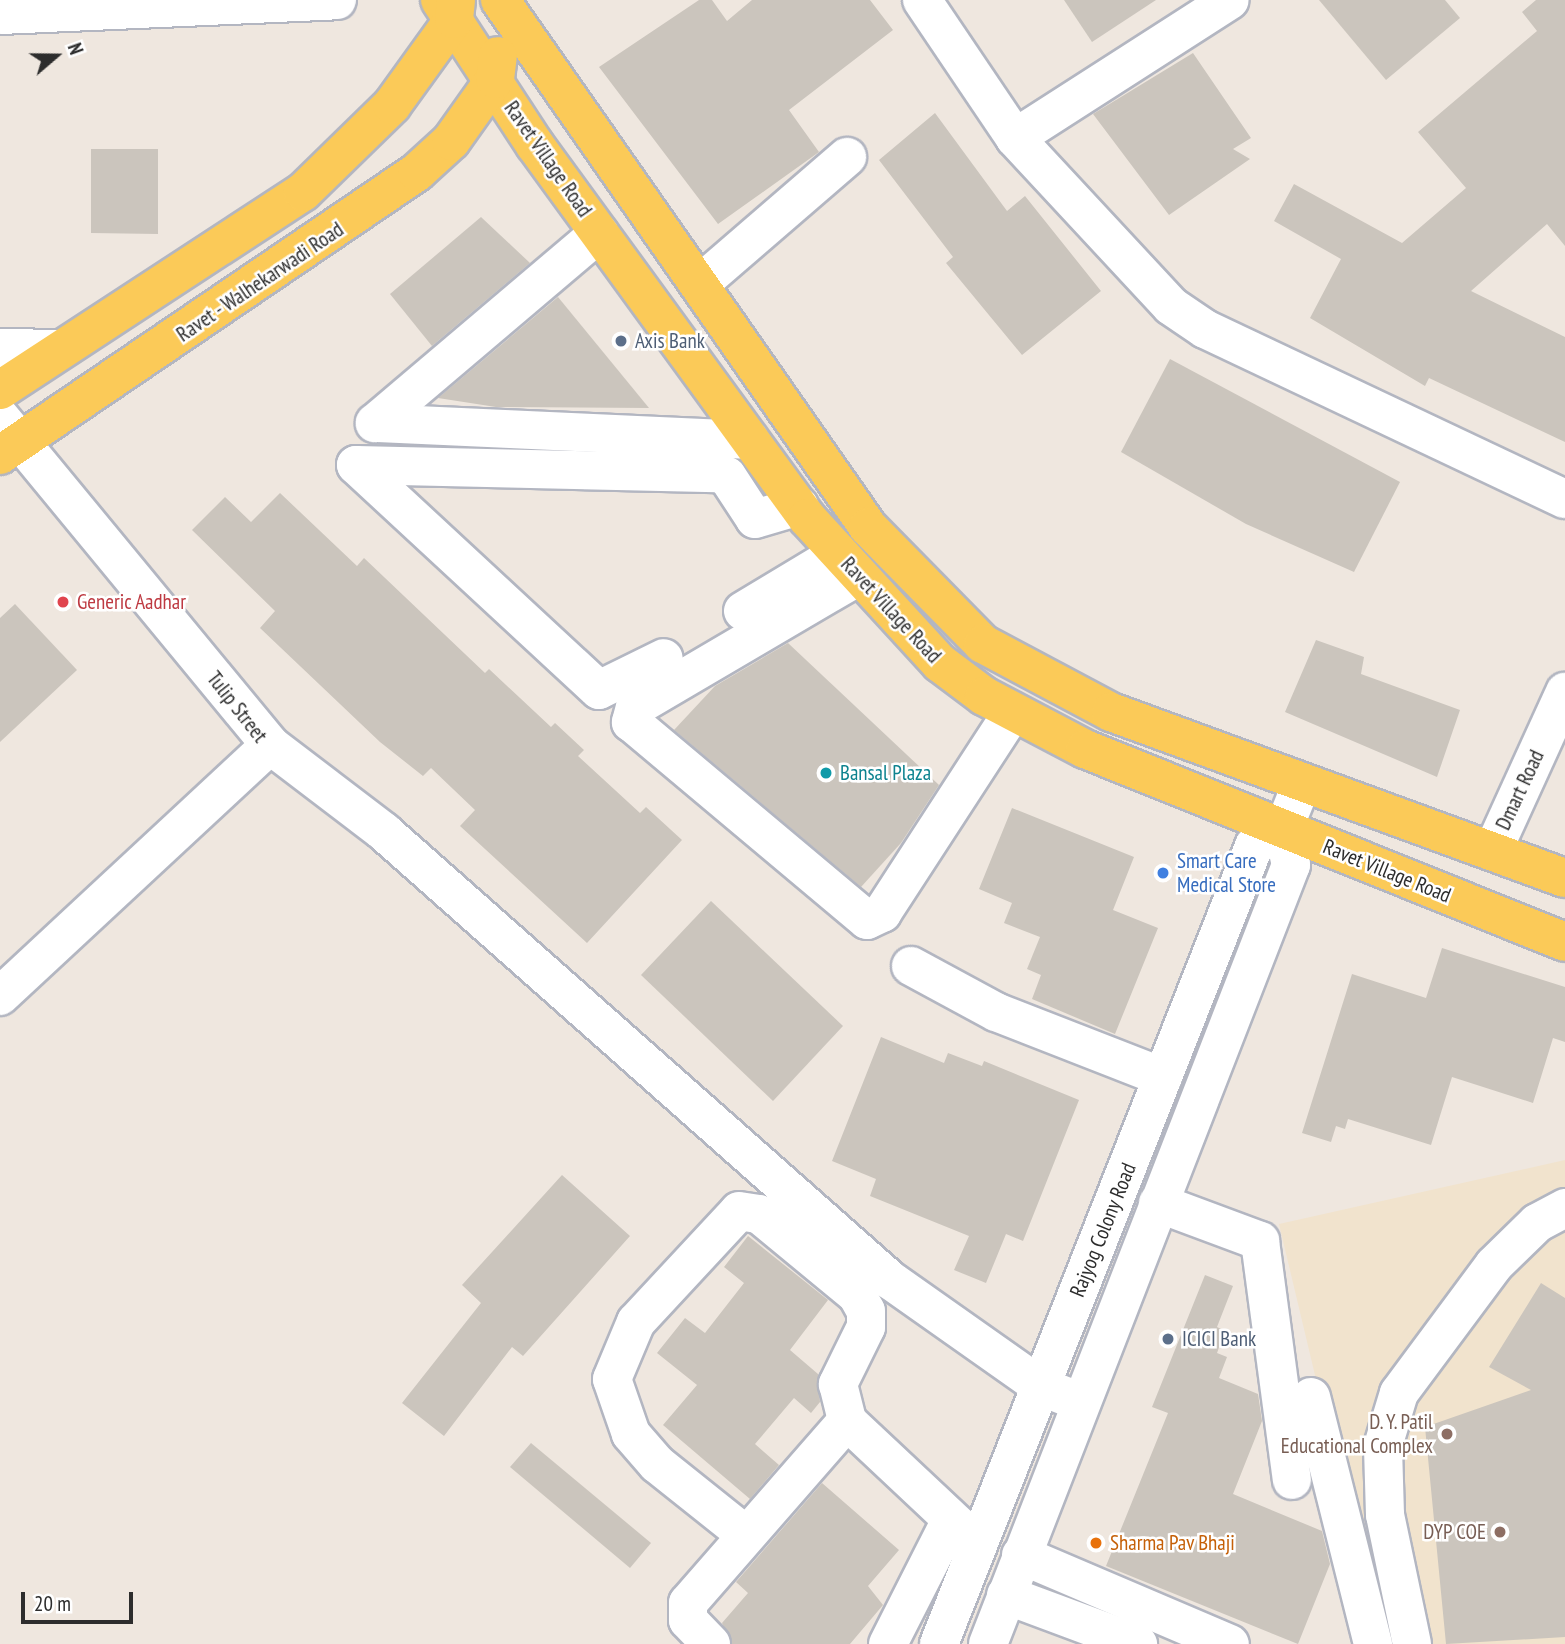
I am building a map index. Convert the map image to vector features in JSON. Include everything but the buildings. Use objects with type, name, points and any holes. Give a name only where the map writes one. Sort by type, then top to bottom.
[{"type":"main road","points":[[495,79],[506,2]]},
{"type":"main road","name":"Ravet Village Road","points":[[506,2],[868,527],[983,644],[1111,712],[1565,878]]},
{"type":"main road","points":[[0,390],[303,192],[369,133],[450,6]]},
{"type":"main road","name":"Ravet Village Road","points":[[450,6],[495,79],[600,233],[799,506],[847,565],[940,663],[1012,713],[1283,830],[1565,942]]},
{"type":"main road","name":"Ravet - Walhekarwadi Road","points":[[6,438],[407,180],[451,141],[495,79]]},
{"type":"street","points":[[0,15],[337,0]]},
{"type":"street","points":[[922,0],[1015,138],[1144,281],[1205,329],[1565,499]]},
{"type":"street","points":[[1015,138],[1230,0]]},
{"type":"street","points":[[701,283],[847,158]]},
{"type":"street","points":[[600,233],[375,423],[750,440]]},
{"type":"street","points":[[0,348],[61,349]]},
{"type":"street","name":"Tulip Street","points":[[0,996],[270,745],[6,438]]},
{"type":"street","points":[[799,506],[755,519],[727,476],[718,473],[356,465],[599,690],[618,686],[847,565]]},
{"type":"street","points":[[847,565],[635,707],[631,722],[867,920],[881,913],[1012,713]]},
{"type":"street","name":"Dmart Road","points":[[1493,850],[1565,692]]},
{"type":"street","points":[[270,745],[384,832],[890,1280],[1040,1386],[1080,1402]]},
{"type":"street","points":[[1283,830],[1302,783]]},
{"type":"street","name":"Rajyog Colony Road","points":[[939,1644],[964,1532],[1040,1386],[1254,846],[1283,830],[1291,865],[988,1644]]},
{"type":"street","points":[[911,965],[996,1012],[1163,1077]]},
{"type":"street","points":[[1158,1203],[1260,1241],[1292,1480]]},
{"type":"street","points":[[1412,1644],[1385,1515],[1383,1446],[1399,1393],[1494,1265],[1537,1223],[1565,1208]]},
{"type":"street","points":[[746,1535],[657,1464],[631,1434],[612,1379],[636,1322],[739,1212],[759,1214],[857,1295],[866,1311],[866,1327],[838,1384],[847,1421],[964,1532],[888,1644]]},
{"type":"street","points":[[1311,1397],[1373,1644]]},
{"type":"street","points":[[711,1644],[688,1620],[688,1603],[847,1421]]},
{"type":"street","points":[[1021,1555],[1230,1644]]},
{"type":"street","points":[[1006,1595],[1138,1644]]},
{"type":"shaded area","name":"D. Y. Patil Educational Complex","points":[[1565,1160],[1565,1644],[1379,1644],[1279,1224]]},
{"type":"place","name":"Axis Bank","points":[[621,341]]},
{"type":"place","name":"Generic Aadhar","points":[[63,602]]},
{"type":"place","name":"Bansal Plaza","points":[[826,773]]},
{"type":"place","name":"Smart Care Medical Store","points":[[1163,873]]},
{"type":"place","name":"ICICI Bank","points":[[1168,1339]]},
{"type":"place","name":"D. Y. Patil Educational Complex","points":[[1447,1434]]},
{"type":"place","name":"DYP COE","points":[[1500,1532]]},
{"type":"place","name":"Sharma Pav Bhaji","points":[[1096,1543]]}]
